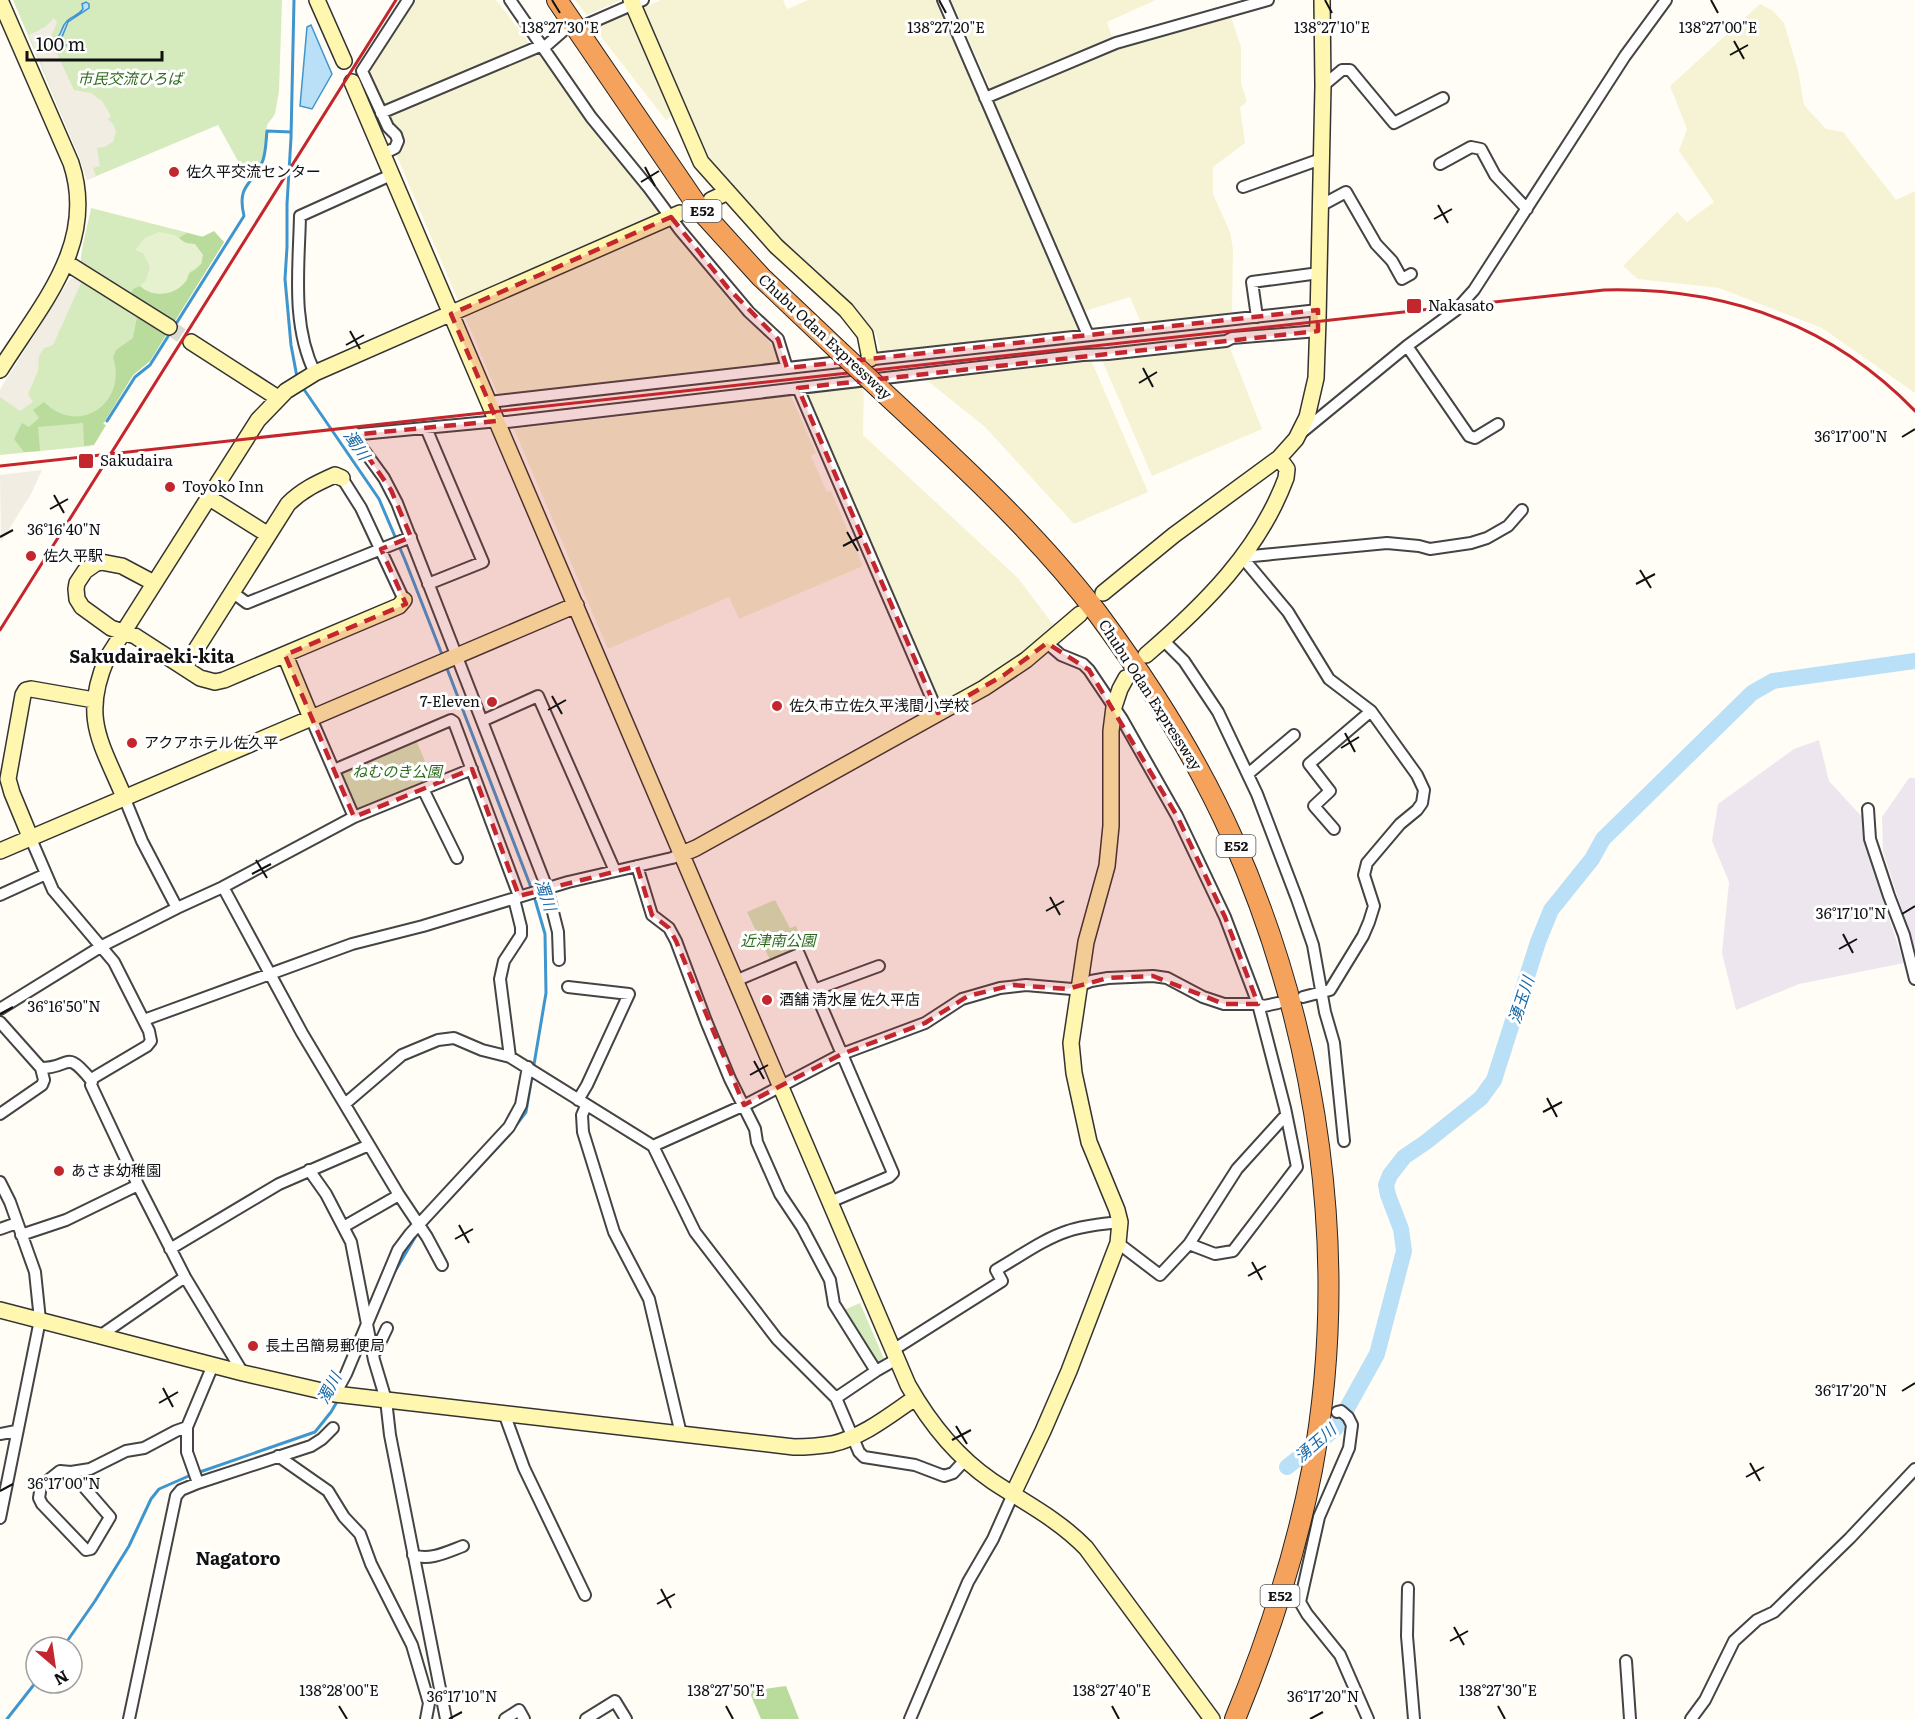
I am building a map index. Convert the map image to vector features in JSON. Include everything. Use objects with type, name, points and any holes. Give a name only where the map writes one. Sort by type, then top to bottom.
[{"type":"highway","name":"Chubu Odan Expressway","points":[[548,0],[591,51]]},
{"type":"highway","name":"Chubu Odan Expressway","points":[[557,0],[701,211],[760,277],[995,498],[1065,574],[1097,613],[1127,655],[1183,743],[1231,835],[1255,894],[1287,988],[1314,1111],[1326,1211],[1328,1322],[1336,1414],[1312,1468],[1298,1531],[1273,1622],[1235,1719]]},
{"type":"street","points":[[0,0],[74,172],[79,214],[76,234],[67,263],[0,370]]},
{"type":"street","points":[[317,0],[344,61]]},
{"type":"street","points":[[383,154],[395,148],[398,141],[396,135],[388,127],[362,71],[408,0]]},
{"type":"street","points":[[510,0],[591,117],[676,215],[728,288],[749,312],[778,339],[787,368]]},
{"type":"street","points":[[943,0],[1088,335]]},
{"type":"street","points":[[985,98],[1116,43],[1268,0]]},
{"type":"street","points":[[1300,433],[1313,397],[1316,378],[1323,86],[1322,0]]},
{"type":"street","points":[[1103,593],[1174,535],[1279,458],[1300,433],[1407,346],[1456,310],[1474,290],[1625,56],[1666,0]]},
{"type":"street","points":[[588,24],[635,2],[701,162],[776,246],[846,310],[865,334],[870,359]]},
{"type":"street","points":[[381,113],[547,45],[563,31]]},
{"type":"street","points":[[1323,86],[1342,70],[1350,70],[1394,123],[1443,98]]},
{"type":"street","points":[[352,82],[915,1398],[935,1426],[966,1460],[992,1481],[1051,1517],[1072,1533],[1086,1548],[1212,1719]]},
{"type":"street","points":[[1444,157],[1471,147],[1481,149],[1495,175],[1527,209]]},
{"type":"street","points":[[1244,188],[1321,159]]},
{"type":"street","points":[[311,375],[299,305],[300,216],[391,175]]},
{"type":"street","points":[[711,200],[728,192]]},
{"type":"street","points":[[1320,206],[1346,192],[1376,244],[1406,277],[1391,285]]},
{"type":"street","points":[[177,908],[142,841],[100,741],[95,721],[94,700],[107,658],[254,425],[278,398],[311,375],[676,215]]},
{"type":"street","points":[[67,263],[169,327]]},
{"type":"street","points":[[1257,317],[1252,282],[1319,273]]},
{"type":"street","points":[[489,402],[1318,310]]},
{"type":"street","points":[[559,960],[558,932],[545,889],[482,721],[449,660],[428,584],[391,490],[357,441],[361,434],[497,422],[1083,355],[1226,341],[1232,338],[1318,331]]},
{"type":"street","points":[[191,342],[278,398]]},
{"type":"street","points":[[1407,346],[1469,436],[1475,438],[1498,424]]},
{"type":"street","points":[[798,388],[938,713]]},
{"type":"street","points":[[426,428],[483,562],[428,584]]},
{"type":"street","points":[[1146,655],[1222,584],[1259,532],[1286,478],[1287,469],[1279,458]]},
{"type":"street","points":[[154,583],[122,566],[108,562],[90,567],[77,583],[76,594],[82,606],[111,628],[135,636],[200,678],[215,682],[399,606],[404,600],[361,508],[338,475],[303,490],[288,504],[185,667]]},
{"type":"street","points":[[208,496],[267,534]]},
{"type":"street","points":[[1242,556],[1388,543],[1430,549],[1471,543],[1487,538],[1508,526],[1522,510]]},
{"type":"street","points":[[232,592],[247,603],[409,538]]},
{"type":"street","points":[[1242,556],[1288,612],[1329,679],[1371,711],[1417,775],[1424,790],[1424,797],[1417,810],[1400,824],[1367,863],[1364,874],[1374,906],[1369,922],[1334,985],[1330,990],[1303,997]]},
{"type":"street","points":[[0,851],[576,605]]},
{"type":"street","points":[[144,1020],[352,944],[423,926],[545,889],[672,858],[696,848],[798,793],[1004,675],[1047,643],[1080,614]]},
{"type":"street","points":[[1163,640],[1184,661],[1209,696],[1248,774],[1283,861],[1313,945],[1335,1051],[1347,1134]]},
{"type":"street","points":[[1047,643],[1061,654],[1083,664],[1089,670],[1114,707],[1181,825],[1225,916],[1258,1004],[1286,1115],[1297,1167],[1258,1219],[1233,1251],[1215,1254],[1189,1244]]},
{"type":"street","points":[[285,655],[354,817]]},
{"type":"street","points":[[910,1719],[968,1582],[993,1539],[1060,1391],[1119,1243],[1120,1222],[1114,1198],[1089,1142],[1074,1073],[1071,1043],[1086,942],[1104,881],[1110,848],[1111,731],[1114,707],[1126,678]]},
{"type":"street","points":[[92,1080],[149,1044],[151,1037],[114,962],[58,897],[46,874],[8,779],[23,695],[26,690],[94,700]]},
{"type":"street","points":[[482,721],[538,696],[615,871]]},
{"type":"street","points":[[1328,827],[1314,806],[1330,791],[1323,775],[1309,764],[1371,711]]},
{"type":"street","points":[[334,770],[451,720],[454,722],[520,897],[521,935],[504,961],[500,979],[510,1057]]},
{"type":"street","points":[[1248,774],[1291,742]]},
{"type":"street","points":[[0,1009],[102,946],[223,887],[354,817],[472,769]]},
{"type":"street","points":[[423,789],[457,858]]},
{"type":"street","points":[[1868,809],[1870,839],[1888,896],[1904,934],[1915,979]]},
{"type":"street","points":[[637,866],[652,915],[669,928],[676,942],[706,1021],[730,1079],[744,1105],[780,1194],[802,1227],[830,1280],[834,1304],[876,1371]]},
{"type":"street","points":[[0,895],[46,874]]},
{"type":"street","points":[[223,887],[302,1033],[399,1195],[420,1225],[442,1265]]},
{"type":"street","points":[[735,981],[799,954],[842,1054],[892,1173],[889,1177],[830,1202]]},
{"type":"street","points":[[814,990],[879,966]]},
{"type":"street","points":[[653,1146],[744,1105],[842,1054],[925,1023],[952,1004],[975,994],[1013,985],[1067,989],[1108,978],[1153,976],[1167,978],[1203,997],[1224,1004],[1264,1006],[1278,1003]]},
{"type":"street","points":[[568,987],[629,994],[587,1085],[582,1103],[583,1132],[614,1232],[649,1299],[681,1434]]},
{"type":"street","points":[[0,1022],[41,1068],[44,1080],[42,1085],[0,1114]]},
{"type":"street","points":[[346,1103],[402,1055],[438,1040],[454,1038],[482,1050],[510,1057],[653,1146],[703,1244],[777,1339],[836,1398],[859,1452],[864,1456],[915,1465],[944,1476],[953,1473],[966,1460]]},
{"type":"street","points":[[41,1068],[66,1061],[79,1064],[92,1080],[91,1085],[170,1249],[243,1373]]},
{"type":"street","points":[[341,1394],[346,1374],[398,1250],[509,1127],[521,1105],[529,1068]]},
{"type":"street","points":[[1119,1243],[1160,1275],[1189,1244],[1237,1169],[1286,1115]]},
{"type":"street","points":[[170,1249],[279,1184],[369,1144]]},
{"type":"street","points":[[309,1170],[345,1226],[351,1242],[372,1349],[386,1400],[390,1435],[446,1719]]},
{"type":"street","points":[[0,1182],[6,1191],[37,1280],[40,1320],[0,1518]]},
{"type":"street","points":[[21,1235],[66,1220],[138,1185]]},
{"type":"street","points":[[345,1226],[399,1195]]},
{"type":"street","points":[[836,1398],[1002,1281],[996,1270],[1066,1231],[1091,1225],[1120,1222]]},
{"type":"street","points":[[0,1229],[17,1223]]},
{"type":"street","points":[[101,1336],[185,1277]]},
{"type":"street","points":[[0,1310],[243,1373],[341,1394],[794,1447],[833,1443],[852,1437],[880,1422],[915,1398]]},
{"type":"street","points":[[372,1349],[376,1351],[387,1328]]},
{"type":"street","points":[[197,1482],[187,1452],[187,1427],[213,1365]]},
{"type":"street","points":[[504,1413],[524,1468],[585,1595]]},
{"type":"street","points":[[1336,1414],[1352,1431],[1349,1448],[1319,1517],[1300,1602],[1340,1655],[1368,1719]]},
{"type":"street","points":[[71,1473],[110,1517],[91,1549],[86,1550],[42,1504],[39,1498],[41,1486],[56,1473],[64,1470],[71,1473],[90,1470],[126,1451],[144,1448],[187,1427]]},
{"type":"street","points":[[129,1719],[176,1496],[181,1490],[197,1482],[310,1446],[322,1439],[333,1428]]},
{"type":"street","points":[[0,1434],[16,1431]]},
{"type":"street","points":[[279,1456],[328,1491],[340,1512],[360,1534],[371,1564],[412,1645],[429,1704],[426,1719]]},
{"type":"street","points":[[1691,1719],[1705,1700],[1734,1641],[1757,1620],[1774,1612],[1850,1538],[1915,1469]]},
{"type":"street","points":[[413,1555],[434,1557],[463,1546]]},
{"type":"street","points":[[1408,1588],[1407,1636],[1414,1719]]},
{"type":"street","points":[[1626,1661],[1630,1719]]},
{"type":"street","points":[[429,1704],[442,1701]]},
{"type":"street","points":[[586,1719],[615,1701],[626,1719]]},
{"type":"street","points":[[505,1719],[519,1710],[524,1719]]},
{"type":"highlighted area","points":[[671,217],[728,288],[778,339],[787,368],[1318,310],[1318,331],[798,388],[938,713],[1004,675],[1047,643],[1089,670],[1177,816],[1225,917],[1258,1004],[1224,1004],[1153,976],[1108,978],[1067,989],[1013,985],[968,996],[925,1023],[842,1054],[744,1105],[676,941],[669,928],[652,915],[637,866],[519,896],[472,769],[354,817],[285,655],[406,604],[381,549],[411,537],[391,490],[357,441],[361,434],[497,421],[451,314]]},
{"type":"shaded area","points":[[411,0],[496,0],[704,269],[772,345],[780,363],[499,397],[396,154],[404,141],[401,133],[391,126],[366,71]]},
{"type":"shaded area","points":[[575,0],[621,0],[587,15]]},
{"type":"shaded area","points":[[661,0],[783,0],[787,9],[808,0],[935,0],[1081,332],[881,352],[876,334],[788,246],[712,163],[643,8]]},
{"type":"shaded area","points":[[951,0],[1156,0],[1107,22],[1112,37],[991,90]]},
{"type":"shaded area","points":[[1760,4],[1773,11],[1784,23],[1798,70],[1804,105],[1826,129],[1843,132],[1896,200],[1915,191],[1915,393],[1822,328],[1719,288],[1638,279],[1623,266],[1677,212],[1687,222],[1714,202],[1679,151],[1687,129],[1670,86]]},
{"type":"shaded area","points":[[630,12],[673,115],[666,120],[602,38],[597,27]]},
{"type":"shaded area","points":[[1231,17],[1241,47],[1241,83],[1247,102],[1240,107],[1245,143],[1213,167],[1213,194],[1230,232],[1233,249],[1232,312],[1142,325],[1130,297],[1085,311],[993,101],[1117,47]]},
{"type":"shaded area","points":[[54,18],[57,22],[50,39],[74,90],[91,93],[102,101],[111,116],[108,119],[116,131],[113,142],[97,148],[100,166],[93,168],[96,176],[87,180],[29,35],[45,27]]},
{"type":"shaded area","points":[[76,277],[82,281],[53,345],[44,348],[39,356],[38,371],[28,394],[33,402],[20,411],[0,397],[0,390],[69,281]]},
{"type":"shaded area","points":[[1228,343],[1262,429],[1152,476],[1103,358]]},
{"type":"shaded area","points":[[1091,360],[1148,492],[1074,524],[985,427],[924,378]]},
{"type":"shaded area","points":[[864,383],[863,435],[1018,578],[1055,627],[1003,667],[940,704],[806,394],[807,390]]},
{"type":"shaded area","points":[[790,394],[816,453],[811,456],[827,492],[831,491],[863,566],[739,619],[729,597],[608,649],[514,429]]},
{"type":"shaded area","points":[[42,470],[31,494],[1,542],[0,475]]},
{"type":"shaded area","points":[[1819,740],[1829,781],[1864,819],[1870,861],[1904,963],[1799,984],[1736,1010],[1722,953],[1729,882],[1712,841],[1718,804],[1794,749]]},
{"type":"shaded area","points":[[1909,778],[1915,778],[1915,949],[1883,852],[1882,817]]},
{"type":"green space","name":"市民交流ひろば","points":[[13,0],[282,0],[279,91],[275,114],[267,125],[263,158],[248,179],[218,125],[87,180],[80,158]]},
{"type":"green space","points":[[91,208],[224,242],[173,324],[127,295],[129,312],[166,335],[150,361],[133,375],[90,446],[0,455],[0,390],[69,281],[76,277],[123,307],[121,290],[81,264]]},
{"type":"green space","points":[[214,231],[224,242],[173,324],[131,295],[133,289],[140,286],[152,293],[195,270],[201,264],[201,253],[196,247],[179,238],[187,233],[202,237]]},
{"type":"green space","points":[[159,232],[175,235],[185,243],[195,244],[203,255],[201,264],[190,272],[181,286],[164,294],[145,290],[140,286],[146,280],[150,267],[143,253],[135,250],[145,238]]},
{"type":"green space","points":[[137,317],[166,335],[150,361],[133,375],[103,424],[106,425],[94,445],[84,446],[83,423],[38,427],[40,451],[24,452],[14,439],[22,423],[29,427],[39,418],[33,410],[44,402],[58,412],[72,416],[85,415],[97,410],[107,401],[116,374],[113,357],[116,350],[133,338]]},
{"type":"green space","name":"ねむのき公園","points":[[416,740],[433,780],[362,811],[356,808],[342,776],[345,770]]},
{"type":"green space","name":"近津南公園","points":[[775,900],[790,928],[796,926],[805,947],[771,962],[747,912]]},
{"type":"green space","points":[[860,1303],[884,1359],[876,1364],[842,1311]]},
{"type":"green space","points":[[786,1686],[799,1719],[761,1719],[749,1691]]},
{"type":"water","points":[[86,2],[89,8],[68,22],[62,37],[66,45],[57,50],[52,41],[60,34],[67,21],[83,9],[82,4]]},
{"type":"water","points":[[311,25],[332,74],[312,109],[300,106],[307,27]]},
{"type":"waterway","name":"濁川","points":[[294,0],[285,279],[291,345],[297,377]]},
{"type":"waterway","points":[[107,421],[135,377],[150,365],[244,216],[242,197],[263,160],[267,131],[291,132]]},
{"type":"waterway","name":"濁川","points":[[303,388],[379,499],[443,657]]},
{"type":"waterway","name":"湧玉川","points":[[1287,1467],[1336,1428],[1377,1354],[1404,1251],[1401,1229],[1386,1185],[1390,1175],[1404,1157],[1481,1098],[1494,1080],[1538,942],[1551,910],[1592,859],[1603,839],[1752,693],[1773,681],[1915,661]]},
{"type":"waterway","name":"濁川","points":[[446,666],[532,890]]},
{"type":"waterway","name":"濁川","points":[[514,1128],[526,1112],[546,993],[545,934],[534,896]]},
{"type":"waterway","name":"濁川","points":[[458,1190],[508,1136]]},
{"type":"waterway","name":"濁川","points":[[391,1278],[417,1234],[429,1221]]},
{"type":"waterway","name":"濁川","points":[[343,1391],[349,1378]]},
{"type":"waterway","name":"濁川","points":[[197,1473],[315,1432],[338,1400]]},
{"type":"waterway","name":"濁川","points":[[71,1635],[129,1546],[151,1499],[159,1489],[191,1475]]},
{"type":"waterway","name":"濁川","points":[[7,1719],[26,1695]]},
{"type":"tunnel","points":[[169,327],[191,342]]},
{"type":"railway","points":[[0,630],[396,0]]},
{"type":"railway","points":[[0,466],[1604,290],[1691,295],[1773,316],[1811,333],[1847,355],[1882,380],[1915,411]]},
{"type":"place","name":"佐久平交流センター","points":[[174,172]]},
{"type":"place","name":"Nakasato","points":[[1414,306]]},
{"type":"place","name":"Sakudaira","points":[[86,461]]},
{"type":"place","name":"Toyoko Inn","points":[[170,487]]},
{"type":"place","name":"佐久平駅","points":[[31,556]]},
{"type":"place","name":"7-Eleven","points":[[492,702]]},
{"type":"place","name":"佐久市立佐久平浅間小学校","points":[[777,706]]},
{"type":"place","name":"アクアホテル佐久平","points":[[132,743]]},
{"type":"place","name":"酒舗 清水屋 佐久平店","points":[[767,1000]]},
{"type":"place","name":"あさま幼稚園","points":[[59,1171]]},
{"type":"place","name":"長土呂簡易郵便局","points":[[253,1346]]},
{"type":"district","name":"Sakudairaeki-kita","points":[[152,657]]},
{"type":"district","name":"Nagatoro","points":[[238,1559]]}]
